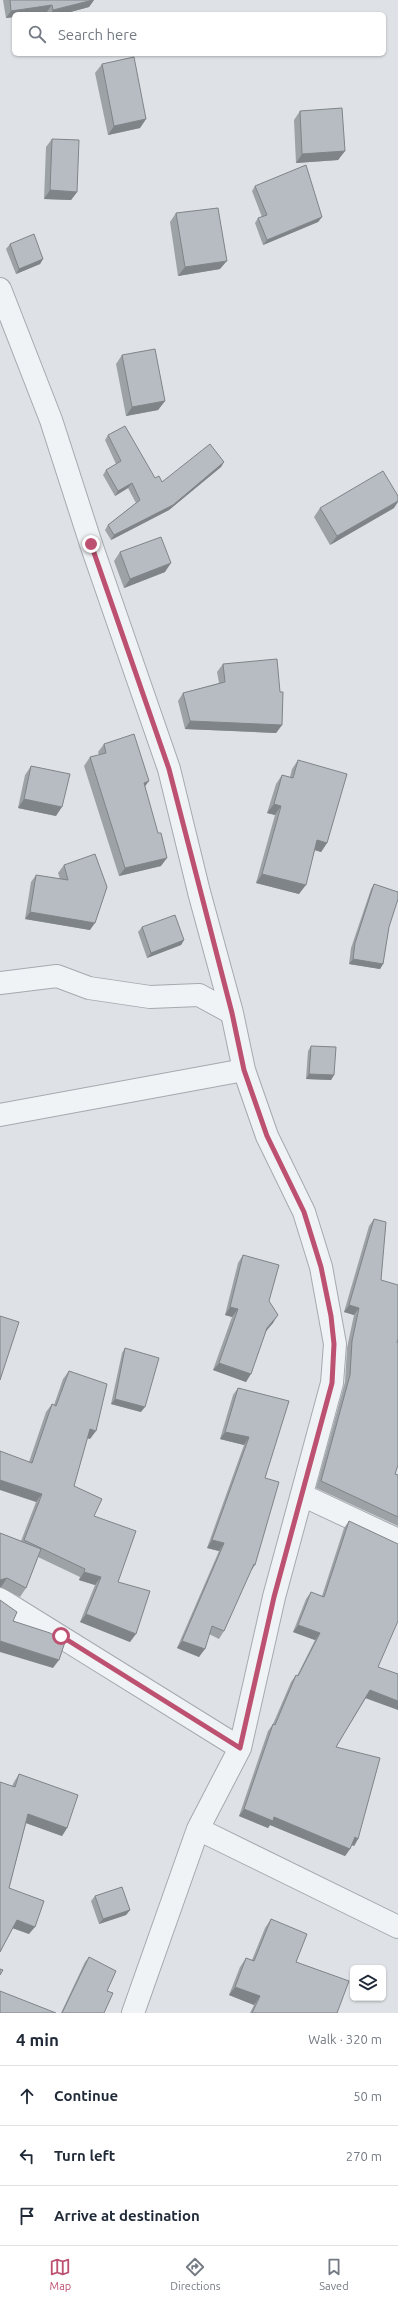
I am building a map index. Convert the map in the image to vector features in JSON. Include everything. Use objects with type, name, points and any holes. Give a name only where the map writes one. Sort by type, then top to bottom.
[{"type":"street","points":[[0,289],[51,420],[91,544],[169,769],[232,1013],[244,1070],[267,1136],[304,1212],[321,1267],[331,1316],[334,1344],[332,1383],[274,1597],[240,1748],[198,1829],[133,2013]]},
{"type":"street","points":[[0,983],[57,976],[89,988],[150,996],[199,995],[232,1013]]},
{"type":"street","points":[[0,1115],[244,1070]]},
{"type":"street","points":[[302,1495],[398,1540]]},
{"type":"street","points":[[0,1599],[240,1748]]},
{"type":"street","points":[[198,1829],[398,1927]]},
{"type":"building","points":[[10,0],[93,0],[53,10],[52,5],[11,11]]},
{"type":"building","points":[[134,57],[146,119],[114,126],[102,64]]},
{"type":"building","points":[[342,108],[345,151],[302,154],[300,111]]},
{"type":"building","points":[[52,139],[79,140],[77,192],[50,190]]},
{"type":"building","points":[[306,165],[322,217],[267,240],[258,218],[267,215],[255,186]]},
{"type":"building","points":[[218,208],[227,261],[185,267],[176,213]]},
{"type":"building","points":[[34,234],[43,259],[19,269],[10,244]]},
{"type":"building","points":[[155,349],[165,401],[132,407],[122,355]]},
{"type":"building","points":[[125,426],[155,478],[159,476],[162,482],[210,444],[224,462],[173,505],[114,535],[108,525],[140,500],[132,483],[118,491],[106,470],[121,461],[108,435]]},
{"type":"building","points":[[383,471],[398,496],[398,501],[337,536],[320,508]]},
{"type":"building","points":[[161,537],[171,563],[130,579],[120,552]]},
{"type":"building","points":[[277,659],[280,692],[283,692],[282,725],[190,721],[183,693],[225,682],[223,664]]},
{"type":"building","points":[[134,734],[149,781],[144,783],[158,833],[161,833],[167,858],[125,868],[90,757],[106,753],[104,744]]},
{"type":"building","points":[[298,760],[347,774],[327,843],[317,840],[306,885],[262,874],[281,806],[274,804],[282,775],[293,778]]},
{"type":"building","points":[[31,766],[70,774],[62,807],[24,799]]},
{"type":"building","points":[[95,854],[107,887],[95,923],[30,912],[36,875],[68,880],[64,865]]},
{"type":"building","points":[[374,884],[398,892],[398,899],[389,927],[383,964],[353,959],[355,943]]},
{"type":"building","points":[[175,915],[184,940],[151,953],[142,927]]},
{"type":"building","points":[[311,1046],[336,1047],[334,1075],[309,1074]]},
{"type":"building","points":[[374,1219],[386,1222],[381,1280],[398,1285],[398,1465],[395,1474],[398,1475],[398,1517],[321,1481],[350,1375],[352,1341],[359,1308],[349,1305]]},
{"type":"building","points":[[243,1255],[279,1265],[269,1301],[278,1315],[267,1328],[251,1374],[219,1363],[238,1309],[230,1307]]},
{"type":"building","points":[[0,1316],[19,1322],[0,1380]]},
{"type":"building","points":[[125,1348],[159,1358],[145,1407],[115,1399]]},
{"type":"building","points":[[69,1371],[107,1384],[96,1431],[90,1429],[74,1486],[102,1499],[94,1516],[136,1531],[118,1582],[150,1591],[136,1634],[86,1614],[101,1577],[84,1572],[85,1569],[24,1540],[42,1494],[0,1480],[0,1451],[32,1463],[52,1404],[56,1406]]},
{"type":"building","points":[[238,1388],[289,1401],[265,1478],[279,1482],[255,1565],[254,1564],[224,1631],[212,1626],[205,1649],[182,1641],[224,1543],[212,1540],[249,1437],[225,1432]]},
{"type":"building","points":[[349,1521],[398,1544],[398,1621],[378,1667],[398,1674],[398,1701],[370,1690],[336,1747],[380,1758],[358,1839],[355,1837],[350,1849],[274,1817],[273,1821],[244,1809],[273,1724],[275,1725],[296,1675],[298,1676],[320,1633],[298,1625],[311,1592],[324,1597]]},
{"type":"building","points":[[0,1533],[41,1549],[26,1588],[7,1578],[0,1580]]},
{"type":"building","points":[[0,1600],[17,1612],[13,1621],[50,1633],[65,1642],[59,1660],[0,1641]]},
{"type":"building","points":[[19,1774],[78,1795],[67,1828],[28,1814],[9,1888],[44,1901],[35,1927],[17,1920],[0,1952],[0,1782],[15,1787]]},
{"type":"building","points":[[122,1887],[130,1910],[103,1919],[95,1896]]},
{"type":"building","points":[[271,1919],[307,1934],[296,1962],[349,1981],[337,2013],[252,2013],[260,1996],[235,1987],[246,1958],[254,1961]]},
{"type":"building","points":[[89,1957],[116,1971],[107,1991],[113,1993],[104,2013],[62,2013]]},
{"type":"building","points":[[0,1991],[56,2013],[0,2013]]},
{"type":"route","points":[[61,1636],[240,1748],[274,1597],[332,1383],[334,1344],[331,1316],[321,1267],[304,1212],[267,1136],[244,1070],[232,1013],[199,892],[169,769],[91,544]]}]
